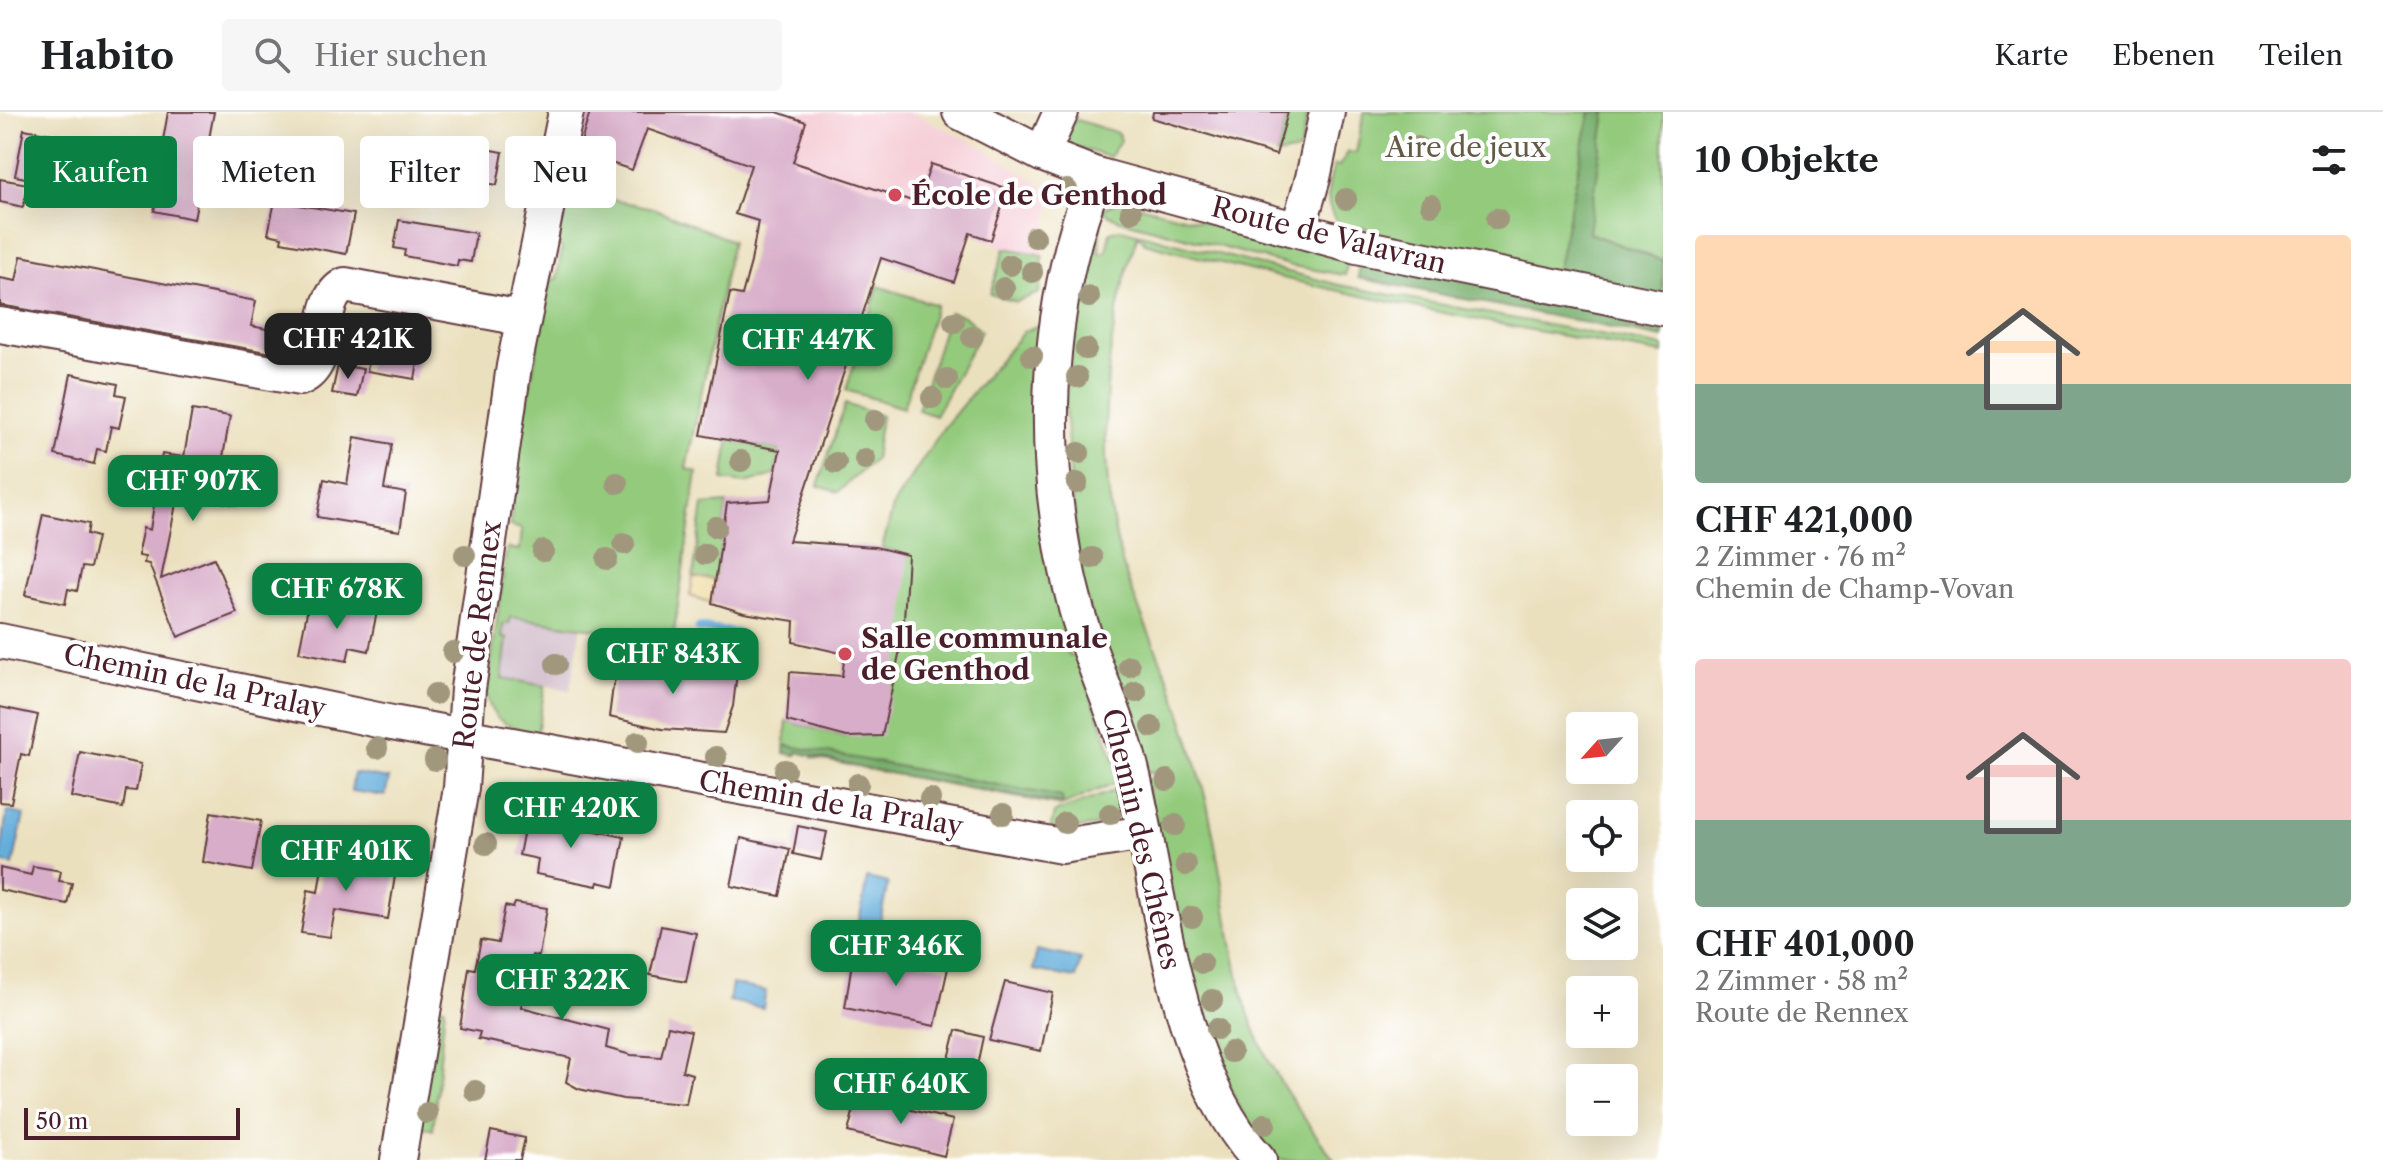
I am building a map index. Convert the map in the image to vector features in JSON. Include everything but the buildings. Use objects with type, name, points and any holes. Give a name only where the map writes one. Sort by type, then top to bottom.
[{"type":"street","name":"Route de Rennex","points":[[398,1160],[458,803],[493,502],[522,318],[566,112]]},
{"type":"street","name":"Route de Valavran","points":[[960,112],[1042,154],[1096,175],[1372,249],[1663,308]]},
{"type":"street","points":[[1042,154],[1061,112]]},
{"type":"street","points":[[1298,229],[1327,112]]},
{"type":"street","name":"Chemin des Chênes","points":[[1096,175],[1068,260],[1055,334],[1051,444],[1061,542],[1076,608],[1120,726],[1181,1001],[1207,1073],[1240,1140],[1259,1160]]},
{"type":"street","points":[[0,325],[300,378],[313,368],[332,297],[345,285],[522,318]]},
{"type":"street","name":"Chemin de la Pralay","points":[[0,641],[465,735],[1062,846],[1145,833]]},
{"type":"shaded area","name":"École de Genthod","points":[[590,112],[911,112],[978,145],[1041,184],[1051,199],[1043,255],[1005,248],[970,233],[954,282],[900,264],[903,257],[771,226],[735,214],[751,165],[647,129],[632,170],[616,165],[616,136],[581,136]]},
{"type":"shaded area","points":[[511,617],[581,626],[570,690],[502,678],[507,639],[502,638],[503,623]]},
{"type":"green space","points":[[1288,112],[1308,112],[1300,151],[1276,155]]},
{"type":"green space","name":"Aire de jeux","points":[[1364,112],[1663,112],[1663,293],[1366,236],[1366,228],[1340,226],[1329,204],[1330,182],[1334,165],[1339,166],[1348,152],[1356,153]]},
{"type":"green space","points":[[1590,112],[1606,112],[1589,233],[1663,261],[1663,338],[1358,278],[1360,261],[1552,296]]},
{"type":"green space","points":[[1077,120],[1118,133],[1121,140],[1109,157],[1068,144],[1065,135],[1071,123]]},
{"type":"green space","points":[[616,201],[653,208],[732,241],[686,469],[697,472],[673,640],[511,617],[509,623],[503,624],[502,638],[507,638],[502,678],[545,686],[537,733],[503,722],[492,711],[487,692],[507,548],[520,550],[522,529],[510,526],[520,442],[549,282],[557,278],[562,248],[557,243],[563,208],[616,208]]},
{"type":"green space","points":[[1119,201],[1348,258],[1345,275],[1292,266],[1117,219],[1101,210]]},
{"type":"green space","points":[[1092,223],[1101,228],[1099,253],[1106,252],[1110,232],[1121,229],[1339,285],[1663,347],[1663,354],[1338,291],[1145,243],[1138,234],[1117,313],[1106,397],[1108,481],[1113,522],[1127,577],[1174,694],[1197,767],[1211,820],[1236,968],[1249,1015],[1268,1060],[1334,1160],[1274,1160],[1237,1103],[1200,1019],[1145,780],[1154,778],[1152,771],[1144,773],[1079,577],[1063,384]]},
{"type":"green space","points":[[1005,248],[1043,255],[1039,293],[1016,302],[990,294]]},
{"type":"green space","points":[[878,286],[936,305],[903,408],[846,390]]},
{"type":"green space","points":[[949,312],[964,316],[981,331],[935,416],[918,410]]},
{"type":"green space","points":[[1042,324],[1066,629],[1062,635],[1069,656],[1077,657],[1122,780],[1061,806],[812,758],[812,755],[797,752],[796,755],[784,753],[787,721],[847,737],[908,555],[882,548],[894,504],[944,427],[1024,331]]},
{"type":"green space","points":[[845,404],[881,416],[875,459],[838,492],[818,486]]},
{"type":"green space","points":[[729,440],[780,450],[775,475],[745,483],[723,480]]},
{"type":"green space","points":[[727,503],[716,580],[693,577],[703,505]]},
{"type":"green space","points":[[785,745],[1062,797],[1063,804],[871,770],[797,752],[796,755],[784,753]]},
{"type":"green space","points":[[1124,787],[1127,805],[1113,823],[1050,832],[1054,813]]},
{"type":"green space","points":[[438,1006],[445,1007],[433,1130],[420,1126]]},
{"type":"sand","points":[[693,577],[716,580],[712,603],[690,596]]},
{"type":"water","points":[[354,773],[389,779],[385,796],[351,791]]},
{"type":"water","points":[[7,811],[24,815],[13,865],[0,862]]},
{"type":"water","points":[[867,878],[888,883],[877,937],[857,933]]},
{"type":"water","points":[[1037,950],[1081,959],[1076,978],[1033,970]]},
{"type":"water","points":[[732,984],[766,991],[763,1008],[729,1001]]},
{"type":"waterway","points":[[699,628],[740,634]]},
{"type":"place","name":"École de Genthod","points":[[895,195]]},
{"type":"place","name":"Salle communale de Genthod","points":[[845,654]]}]
